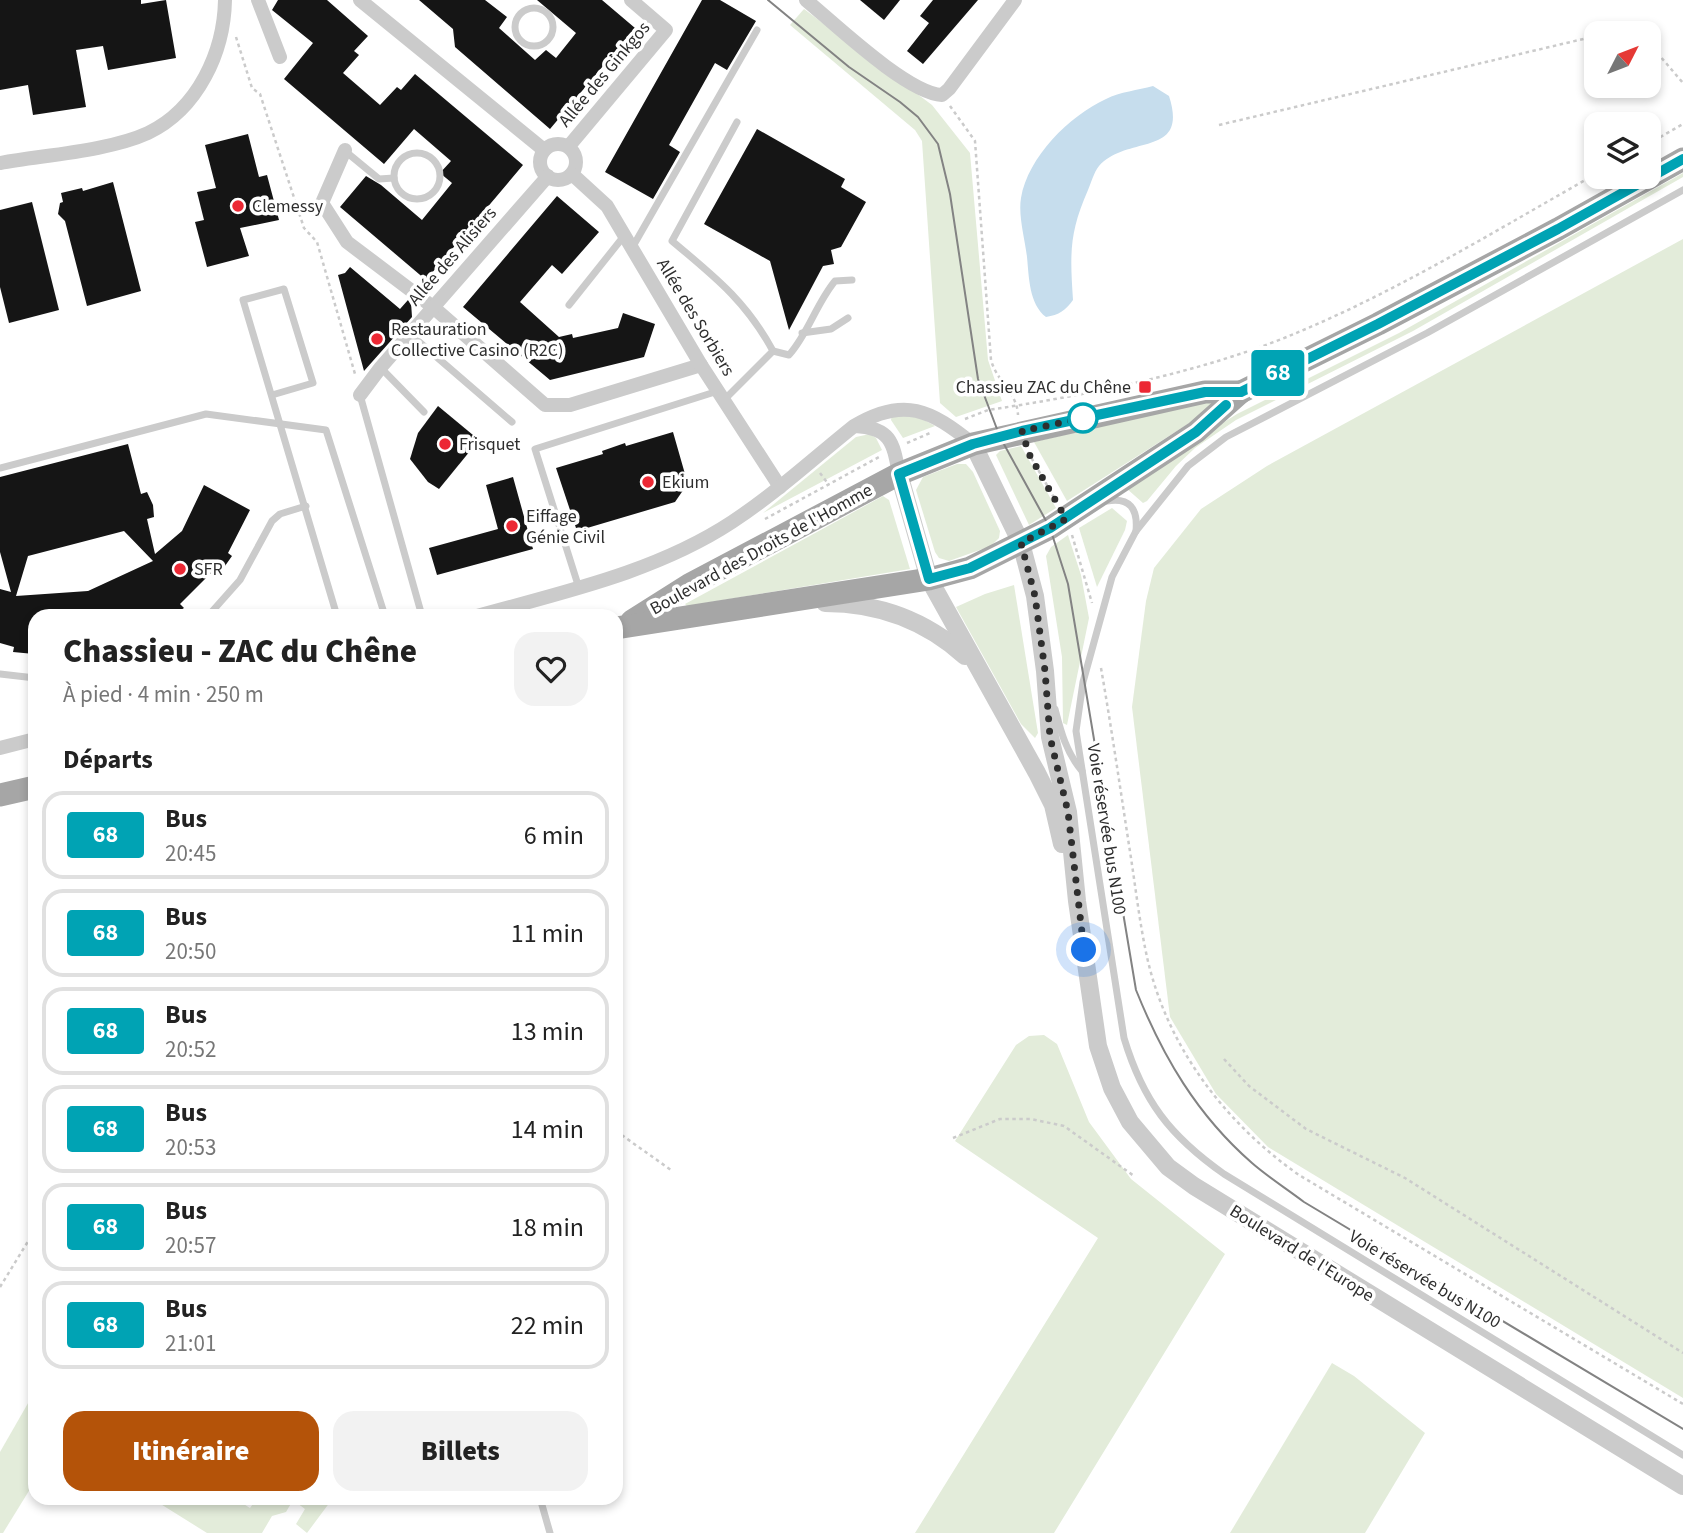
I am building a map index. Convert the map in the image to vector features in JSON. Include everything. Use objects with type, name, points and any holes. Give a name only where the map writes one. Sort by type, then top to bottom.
[{"type":"main road","points":[[1241,392],[1378,324],[1683,159]]},
{"type":"main road","name":"Boulevard des Droits de l'Homme","points":[[623,625],[689,585],[899,474],[973,444],[1205,392],[1241,392]]},
{"type":"main road","name":"Boulevard des Droits de l'Homme","points":[[623,627],[929,579],[970,568],[1066,519],[1196,432],[1241,392]]},
{"type":"main road","points":[[0,795],[28,789]]},
{"type":"street","points":[[0,163],[118,142],[149,132],[177,112],[197,92],[214,60],[224,28],[225,0]]},
{"type":"street","points":[[258,0],[280,57]]},
{"type":"street","points":[[360,0],[544,150]]},
{"type":"street","name":"Allée des Ginkgos","points":[[569,146],[666,30],[631,0]]},
{"type":"street","points":[[806,0],[862,47],[920,90],[942,94],[949,89],[1015,0]]},
{"type":"street","points":[[558,143],[569,146],[576,156],[577,165],[572,174],[559,180],[548,176],[540,164],[544,150],[558,143]]},
{"type":"street","points":[[345,150],[322,203],[348,243],[433,307],[545,405],[570,405],[701,365]]},
{"type":"street","name":"Allée des Sorbiers","points":[[572,174],[607,206],[701,365],[780,487]]},
{"type":"street","name":"Allée des Alisiers","points":[[360,394],[548,176]]},
{"type":"street","points":[[502,609],[606,580],[677,551],[732,523],[854,426],[875,413],[893,409],[932,414],[973,444]]},
{"type":"street","points":[[854,426],[874,427],[883,431],[895,452],[899,474]]},
{"type":"street","name":"Boulevard de l'Europe","points":[[973,444],[1021,543],[1035,596],[1050,737],[1068,812],[1077,901],[1098,1046],[1112,1087],[1130,1122],[1168,1167],[1194,1186],[1683,1486]]},
{"type":"street","name":"Boulevard de l'Europe","points":[[899,474],[929,579],[1053,805],[1077,901]]},
{"type":"street","name":"Boulevard de l'Europe","points":[[783,603],[845,603],[891,611],[928,629],[975,664]]},
{"type":"street","points":[[0,748],[28,741]]},
{"type":"lane","points":[[525,10],[543,10],[552,19],[553,32],[541,46],[528,46],[518,38],[514,25],[525,10]]},
{"type":"lane","points":[[632,248],[757,30]]},
{"type":"lane","points":[[737,122],[672,241],[732,292],[758,324],[773,351],[789,355],[798,345],[823,295],[835,281],[852,280]]},
{"type":"lane","points":[[345,150],[379,179],[394,178]]},
{"type":"lane","points":[[419,153],[433,159],[438,165],[440,179],[434,192],[421,199],[413,199],[400,192],[394,178],[398,162],[404,157],[419,153]]},
{"type":"lane","name":"Voie réservée bus N100","points":[[1683,190],[1427,333],[1226,437],[1188,466],[1136,531],[1112,577],[1083,682],[1076,731],[1124,1038],[1141,1086],[1172,1131],[1188,1147],[1224,1174],[1683,1455]]},
{"type":"lane","points":[[569,305],[624,235]]},
{"type":"lane","points":[[272,395],[313,383],[284,289],[243,300],[335,609]]},
{"type":"lane","points":[[802,333],[831,329],[848,318]]},
{"type":"lane","points":[[410,334],[512,422]]},
{"type":"lane","points":[[579,588],[535,449],[721,396],[773,351]]},
{"type":"lane","points":[[381,367],[424,412]]},
{"type":"lane","points":[[360,394],[420,609]]},
{"type":"lane","points":[[0,468],[206,414],[326,430],[383,609]]},
{"type":"lane","points":[[1086,505],[1118,499],[1126,501],[1137,512],[1136,531]]},
{"type":"lane","points":[[214,609],[240,580],[272,521],[280,514],[306,506]]},
{"type":"lane","points":[[1045,671],[1064,742],[1071,758],[1082,771]]},
{"type":"lane","points":[[0,674],[28,677]]},
{"type":"lane","points":[[542,1505],[550,1533]]},
{"type":"path","points":[[237,27],[236,37],[252,88],[260,94],[304,228],[317,242],[360,394]]},
{"type":"path","points":[[1219,125],[1584,39]]},
{"type":"path","points":[[1661,57],[1683,83]]},
{"type":"path","points":[[942,94],[975,141],[991,360],[998,379],[1017,399],[1029,454],[1066,519],[1089,598],[1100,619]]},
{"type":"path","points":[[1661,137],[1683,124]]},
{"type":"path","points":[[1018,405],[1178,372],[1231,358],[1300,331],[1435,263],[1584,181]]},
{"type":"path","points":[[1103,657],[1101,668],[1147,956],[1164,1010],[1208,1089],[1271,1155],[1299,1175],[1683,1404]]},
{"type":"path","points":[[1224,1059],[1249,1086],[1306,1129],[1405,1178],[1683,1353]]},
{"type":"path","points":[[953,1138],[1000,1119],[1031,1119],[1064,1126],[1134,1176]]},
{"type":"path","points":[[623,1136],[671,1170]]},
{"type":"path","points":[[0,1287],[28,1241]]},
{"type":"green space","points":[[804,9],[932,105],[970,153],[988,360],[1002,401],[956,417],[940,403],[922,141],[915,130],[790,25]]},
{"type":"green space","points":[[1683,173],[1683,177],[1413,331],[1236,420],[1195,448],[1147,501],[1143,503],[1126,488],[1154,466],[1237,414],[1399,333],[1655,189],[1661,189],[1661,185]]},
{"type":"green space","points":[[1683,239],[1683,1398],[1268,1147],[1216,1094],[1170,1017],[1132,707],[1146,601],[1154,568],[1201,509],[1267,466]]},
{"type":"green space","points":[[1212,400],[1216,406],[1067,501],[1034,442]]},
{"type":"green space","points":[[892,415],[919,417],[935,426],[903,438],[891,420]]},
{"type":"green space","points":[[870,434],[876,438],[882,450],[763,513],[856,437]]},
{"type":"green space","points":[[1021,446],[1056,508],[1029,525],[996,455],[1000,451]]},
{"type":"green space","points":[[957,464],[966,464],[973,472],[1000,531],[999,538],[991,546],[949,561],[939,558],[935,552],[916,490],[923,477]]},
{"type":"green space","points":[[883,496],[889,500],[910,569],[687,606],[685,604]]},
{"type":"green space","points":[[1112,508],[1127,521],[1097,587],[1079,528]]},
{"type":"green space","points":[[1068,535],[1081,575],[1089,618],[1067,725],[1063,723],[1062,657],[1046,556],[1051,547]]},
{"type":"green space","points":[[1014,585],[1038,733],[1035,738],[1021,724],[956,607]]},
{"type":"green space","points":[[1044,1035],[1057,1044],[1089,1122],[1131,1179],[1225,1254],[1054,1533],[915,1533],[1098,1238],[955,1141],[1016,1045],[1029,1036]]},
{"type":"green space","points":[[1332,1363],[1354,1376],[1425,1433],[1365,1533],[1230,1533]]},
{"type":"green space","points":[[28,1403],[28,1492],[3,1533],[0,1533],[0,1452]]},
{"type":"green space","points":[[162,1505],[245,1505],[250,1508],[252,1505],[290,1505],[286,1512],[272,1516],[262,1533],[207,1533]]},
{"type":"green space","points":[[300,1505],[328,1505],[307,1533],[296,1524],[305,1509]]},
{"type":"water","points":[[1153,86],[1169,96],[1173,115],[1171,129],[1152,142],[1111,156],[1097,168],[1074,232],[1071,256],[1073,300],[1062,312],[1046,317],[1036,305],[1031,290],[1020,205],[1025,183],[1041,153],[1078,116],[1106,99]]},
{"type":"building","points":[[0,0],[141,0],[141,4],[166,0],[176,58],[108,70],[103,46],[76,50],[86,107],[33,115],[28,85],[0,90]]},
{"type":"building","points":[[278,0],[327,0],[368,36],[354,51],[359,55],[343,73],[380,105],[397,87],[401,90],[415,74],[523,165],[426,280],[340,207],[366,176],[381,185],[422,220],[452,183],[440,173],[451,161],[414,129],[384,164],[284,79],[313,43],[272,10]]},
{"type":"building","points":[[419,0],[485,0],[507,17],[499,28],[535,60],[546,50],[556,58],[576,33],[537,0],[602,0],[635,28],[550,129],[455,47],[453,29]]},
{"type":"building","points":[[702,0],[720,0],[756,21],[727,70],[715,63],[669,145],[680,152],[653,199],[605,172]]},
{"type":"building","points":[[860,0],[900,0],[884,20]]},
{"type":"building","points":[[933,0],[978,0],[923,64],[907,51],[929,23],[920,16]]},
{"type":"building","points":[[757,129],[845,179],[841,187],[866,202],[841,247],[831,250],[834,264],[823,266],[789,330],[770,261],[704,224]]},
{"type":"building","name":"Clemessy","points":[[248,134],[259,177],[267,175],[279,220],[240,228],[249,256],[207,267],[195,222],[204,220],[197,192],[216,188],[205,145]]},
{"type":"building","points":[[113,182],[141,291],[87,306],[65,221],[58,214],[60,203],[63,202],[61,193],[82,188],[83,191]]},
{"type":"building","points":[[557,196],[599,232],[562,274],[552,265],[520,302],[559,337],[572,334],[573,338],[618,328],[623,313],[655,324],[644,357],[550,380],[463,307]]},
{"type":"building","points":[[32,202],[59,310],[9,323],[0,287],[0,210]]},
{"type":"building","points":[[350,267],[400,309],[408,300],[411,302],[412,317],[364,371],[338,275],[345,273]]},
{"type":"building","name":"Frisquet","points":[[438,406],[479,440],[439,489],[428,482],[410,459],[418,433]]},
{"type":"building","name":"Ekium","points":[[673,432],[686,486],[675,502],[577,531],[556,468],[603,454],[602,451],[625,443],[626,446]]},
{"type":"building","points":[[128,444],[141,494],[147,492],[153,505],[154,517],[147,519],[155,554],[182,531],[204,485],[250,510],[228,553],[232,556],[220,573],[214,570],[180,604],[182,609],[28,609],[28,653],[13,652],[14,647],[0,643],[0,589],[11,592],[0,552],[0,477]],"holes":[[[124,531],[153,561],[88,591],[16,596],[28,556]]]},
{"type":"building","name":"Eiffage Génie Civil","points":[[513,477],[533,549],[437,575],[429,548],[498,529],[486,485]]},
{"type":"tram line","points":[[768,0],[849,67],[918,117],[938,144],[950,194],[978,379],[1000,437],[1050,528],[1068,584],[1136,990],[1158,1039],[1184,1084],[1232,1145],[1304,1202],[1683,1429]]},
{"type":"bus line","name":"68","points":[[1226,405],[1196,432],[1066,519],[970,568],[929,579],[899,474],[973,444],[1022,431],[1205,392],[1241,392],[1378,324],[1683,159]]},
{"type":"place","name":"Clemessy","points":[[238,206]]},
{"type":"place","name":"Restauration Collective Casino (R2C)","points":[[377,339]]},
{"type":"place","name":"Chassieu ZAC du Chêne","points":[[1145,387]]},
{"type":"place","name":"Frisquet","points":[[445,444]]},
{"type":"place","name":"Ekium","points":[[648,482]]},
{"type":"place","name":"Eiffage Génie Civil","points":[[512,526]]},
{"type":"place","name":"SFR","points":[[180,569]]},
{"type":"route","points":[[1083,418],[1022,431],[1029,454],[1066,519],[1021,543],[1035,596],[1050,737],[1068,812],[1084,950]]}]
